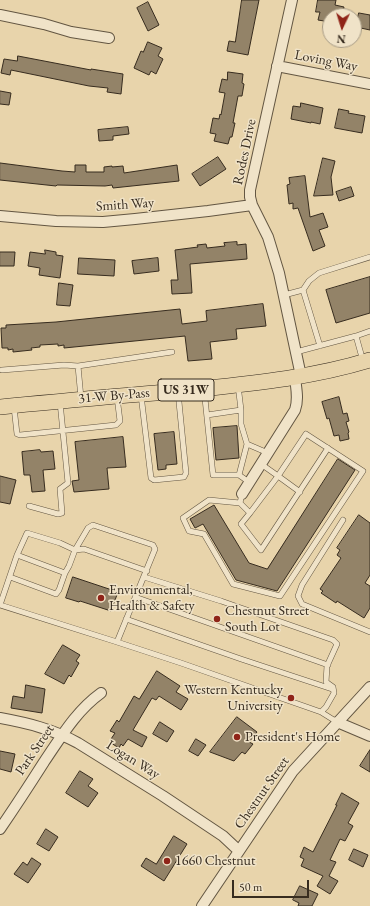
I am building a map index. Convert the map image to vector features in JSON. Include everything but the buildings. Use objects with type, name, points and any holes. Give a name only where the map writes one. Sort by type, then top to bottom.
[{"type":"main road","name":"31-W By-Pass","points":[[7,406],[238,385],[298,377],[367,361]]},
{"type":"street","name":"Rodes Drive","points":[[241,499],[249,482],[295,410],[297,404],[298,377],[296,352],[284,295],[268,238],[252,205],[250,197],[250,190],[292,0]]},
{"type":"street","points":[[0,15],[44,24],[71,32],[108,38]]},
{"type":"street","name":"Loving Way","points":[[278,66],[370,84]]},
{"type":"street","name":"Smith Way","points":[[0,216],[72,222],[103,222],[208,212],[252,205]]},
{"type":"street","name":"Chestnut Street","points":[[202,906],[293,771],[370,686]]},
{"type":"street","name":"Park Street","points":[[0,829],[62,735],[80,712],[101,693]]},
{"type":"street","name":"Logan Way","points":[[0,718],[36,726],[74,740],[223,836],[239,851]]},
{"type":"street","points":[[337,722],[370,736]]},
{"type":"lane","points":[[320,346],[303,290],[308,281],[319,273],[370,257]]},
{"type":"lane","points":[[284,295],[303,290]]},
{"type":"lane","points":[[296,352],[370,331]]},
{"type":"lane","points":[[356,336],[367,361]]},
{"type":"lane","points":[[2,370],[64,365],[78,366],[172,352]]},
{"type":"lane","points":[[78,366],[81,399]]},
{"type":"lane","points":[[238,385],[241,424],[247,444],[239,475]]},
{"type":"lane","points":[[204,388],[213,475],[239,475],[249,482]]},
{"type":"lane","points":[[141,394],[150,478],[154,480],[184,477],[186,473],[178,391]]},
{"type":"lane","points":[[7,406],[17,434],[20,435],[116,425],[120,420],[117,396]]},
{"type":"lane","points":[[29,506],[58,514],[62,513],[60,489],[68,483],[60,401]]},
{"type":"lane","points":[[207,415],[241,410]]},
{"type":"lane","points":[[250,513],[241,499],[210,500],[183,518],[189,530],[204,534],[233,584],[280,596],[363,471],[328,448],[306,434],[278,476],[250,513],[241,524],[261,550],[328,448]]},
{"type":"lane","points":[[247,444],[268,453]]},
{"type":"lane","points":[[261,464],[300,492]]},
{"type":"lane","points":[[343,520],[302,585],[298,596],[302,604],[370,632]]},
{"type":"lane","points":[[10,578],[56,594],[75,550],[88,528],[93,525],[153,545],[155,549],[147,571],[117,642]]},
{"type":"lane","points":[[147,571],[84,549],[75,550],[26,533],[0,605],[181,663],[321,712],[337,722]]},
{"type":"lane","points":[[17,555],[65,573]]},
{"type":"lane","points":[[144,578],[236,606],[333,640],[338,644],[328,665],[326,682],[333,687],[334,693],[331,700],[321,712]]},
{"type":"lane","points":[[136,597],[328,665]]},
{"type":"lane","points":[[126,619],[333,689]]},
{"type":"place","name":"Environmental, Health & Safety","points":[[101,598]]},
{"type":"place","name":"Chestnut Street South Lot","points":[[217,619]]},
{"type":"place","name":"Western Kentucky University","points":[[291,698]]},
{"type":"place","name":"President's Home","points":[[237,737]]},
{"type":"place","name":"1660 Chestnut","points":[[167,861]]}]
